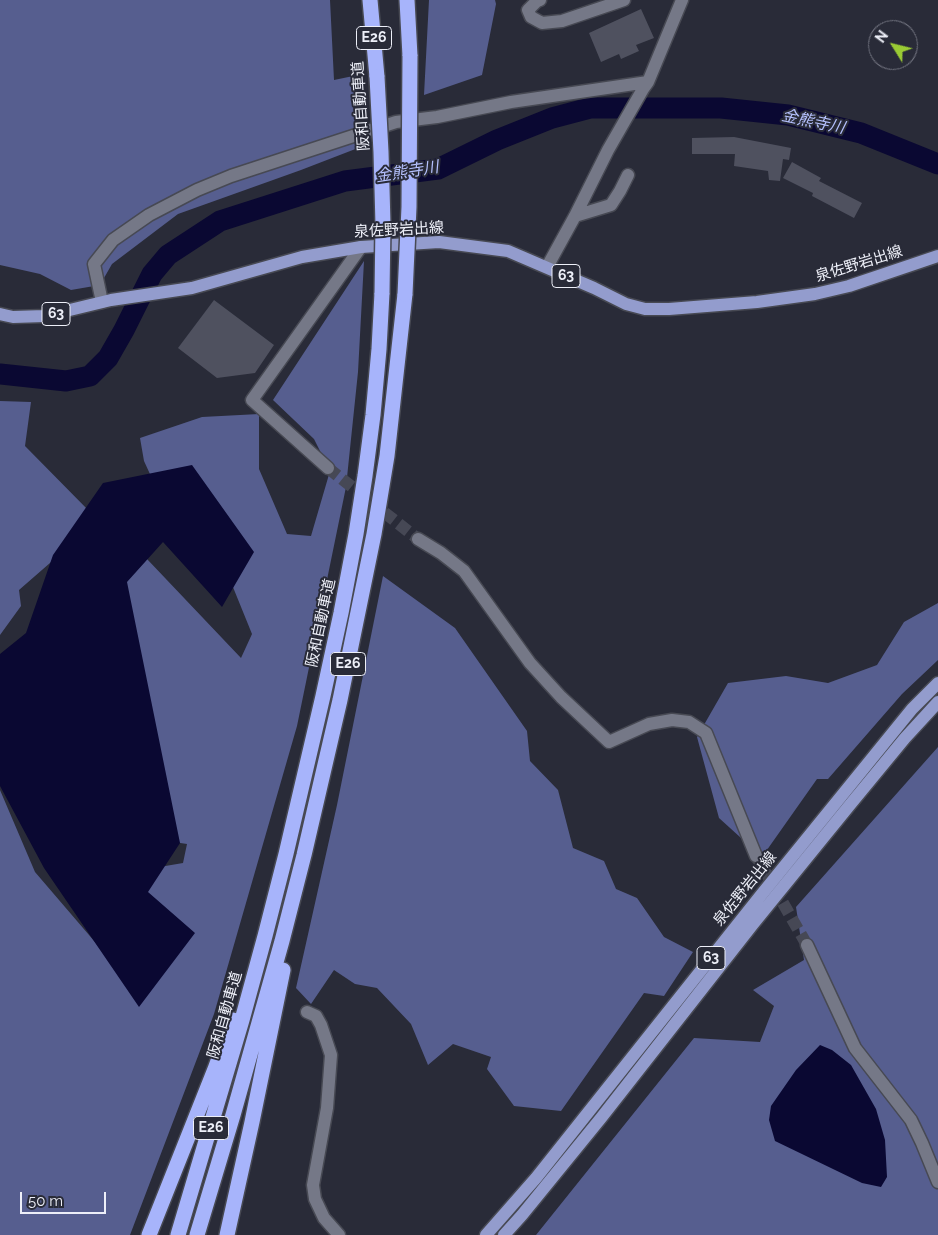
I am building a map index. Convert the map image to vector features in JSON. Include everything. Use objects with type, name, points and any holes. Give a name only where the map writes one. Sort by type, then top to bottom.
[{"type":"highway","name":"阪和自動車道","points":[[178,1235],[242,1020],[267,927],[302,789],[341,613],[356,534],[373,415],[382,293],[382,170],[377,77],[370,0]]},
{"type":"highway","name":"E26","points":[[197,1235],[258,1027],[304,855],[340,700],[374,534],[387,456],[405,294],[409,207],[410,56],[407,0]]},
{"type":"highway","points":[[149,1235],[215,1069],[232,1020],[248,970],[290,819],[302,789]]},
{"type":"highway","points":[[227,1235],[280,987],[304,855]]},
{"type":"main road","name":"泉佐野岩出線","points":[[0,314],[13,317],[46,316],[107,301],[192,288],[302,257],[361,247],[439,242],[508,251],[626,304],[645,309],[757,302],[815,294],[849,286],[938,256]]},
{"type":"main road","name":"泉佐野岩出線","points":[[486,1235],[536,1178],[906,716],[938,683]]},
{"type":"main road","name":"泉佐野岩出線","points":[[504,1235],[601,1118],[753,924],[849,806],[905,738],[938,702]]},
{"type":"street","points":[[540,0],[528,10],[531,17],[542,23],[562,21],[624,0]]},
{"type":"street","points":[[547,267],[608,150],[645,85],[682,0]]},
{"type":"street","points":[[107,301],[94,264],[114,240],[149,215],[197,190],[231,176],[396,122],[437,117],[511,102],[645,85]]},
{"type":"street","points":[[575,216],[611,205],[628,175]]},
{"type":"street","points":[[328,468],[252,400],[361,247]]},
{"type":"street","points":[[418,539],[464,572],[530,663],[561,697],[610,742],[649,724],[672,720],[689,722],[706,733],[756,856]]},
{"type":"street","points":[[807,945],[855,1048],[911,1120],[938,1182]]},
{"type":"street","points":[[307,1012],[316,1016],[322,1025],[331,1055],[327,1108],[313,1185],[315,1199],[324,1218],[339,1235]]},
{"type":"shaded area","points":[[0,0],[330,0],[334,80],[358,75],[358,148],[178,214],[112,264],[100,285],[71,290],[40,274],[0,265]]},
{"type":"shaded area","points":[[429,0],[495,0],[496,4],[482,75],[424,95]]},
{"type":"shaded area","points":[[364,261],[358,372],[346,487],[297,726],[214,1014],[130,1235],[0,1235],[0,790],[35,872],[143,998],[134,900],[136,871],[183,863],[187,844],[141,837],[97,738],[128,539],[241,658],[252,634],[224,565],[160,496],[144,461],[140,438],[202,417],[259,414],[259,469],[287,534],[311,536],[330,471],[314,439],[273,400]]},
{"type":"shaded area","points":[[0,401],[31,402],[25,446],[92,514],[58,556],[19,590],[21,606],[0,635]]},
{"type":"shaded area","points":[[192,465],[254,552],[222,607],[163,542],[127,582],[180,843],[148,892],[195,933],[139,1007],[44,868],[0,786],[0,654],[26,633],[53,555],[103,483]]},
{"type":"shaded area","points":[[383,576],[455,628],[527,731],[530,761],[558,790],[573,848],[604,861],[616,889],[637,898],[664,937],[693,952],[664,996],[644,993],[561,1111],[514,1106],[487,1069],[491,1057],[453,1044],[428,1065],[411,1024],[377,988],[355,984],[334,970],[311,1004],[296,988],[337,805]]},
{"type":"shaded area","points":[[938,603],[938,660],[902,694],[828,779],[817,779],[762,857],[719,818],[697,737],[728,683],[786,676],[828,683],[877,665],[904,622]]},
{"type":"shaded area","points":[[938,747],[938,1235],[536,1235],[694,1038],[760,1042],[774,1006],[753,990],[804,960],[796,907]]},
{"type":"shaded area","points":[[820,1045],[832,1050],[851,1065],[876,1109],[885,1140],[887,1177],[881,1187],[862,1183],[775,1141],[769,1120],[771,1106],[796,1070]]},
{"type":"building","points":[[641,9],[654,38],[636,45],[639,51],[621,59],[619,54],[601,62],[589,33]]},
{"type":"building","points":[[734,137],[791,148],[789,160],[783,159],[780,181],[769,180],[768,171],[734,166],[735,154],[692,154],[692,138]]},
{"type":"building","points":[[792,162],[821,178],[819,181],[862,203],[854,218],[812,196],[813,193],[783,178]]},
{"type":"building","points":[[214,300],[274,345],[255,373],[217,378],[178,348]]},
{"type":"waterway","name":"金熊寺川","points":[[0,374],[66,381],[90,376],[108,358],[152,274],[168,255],[220,221],[345,181],[438,169],[497,140],[552,118],[590,108],[721,108],[788,115],[861,133],[938,164]]},
{"type":"tunnel","points":[[328,468],[418,539]]},
{"type":"tunnel","points":[[756,856],[807,945]]}]
